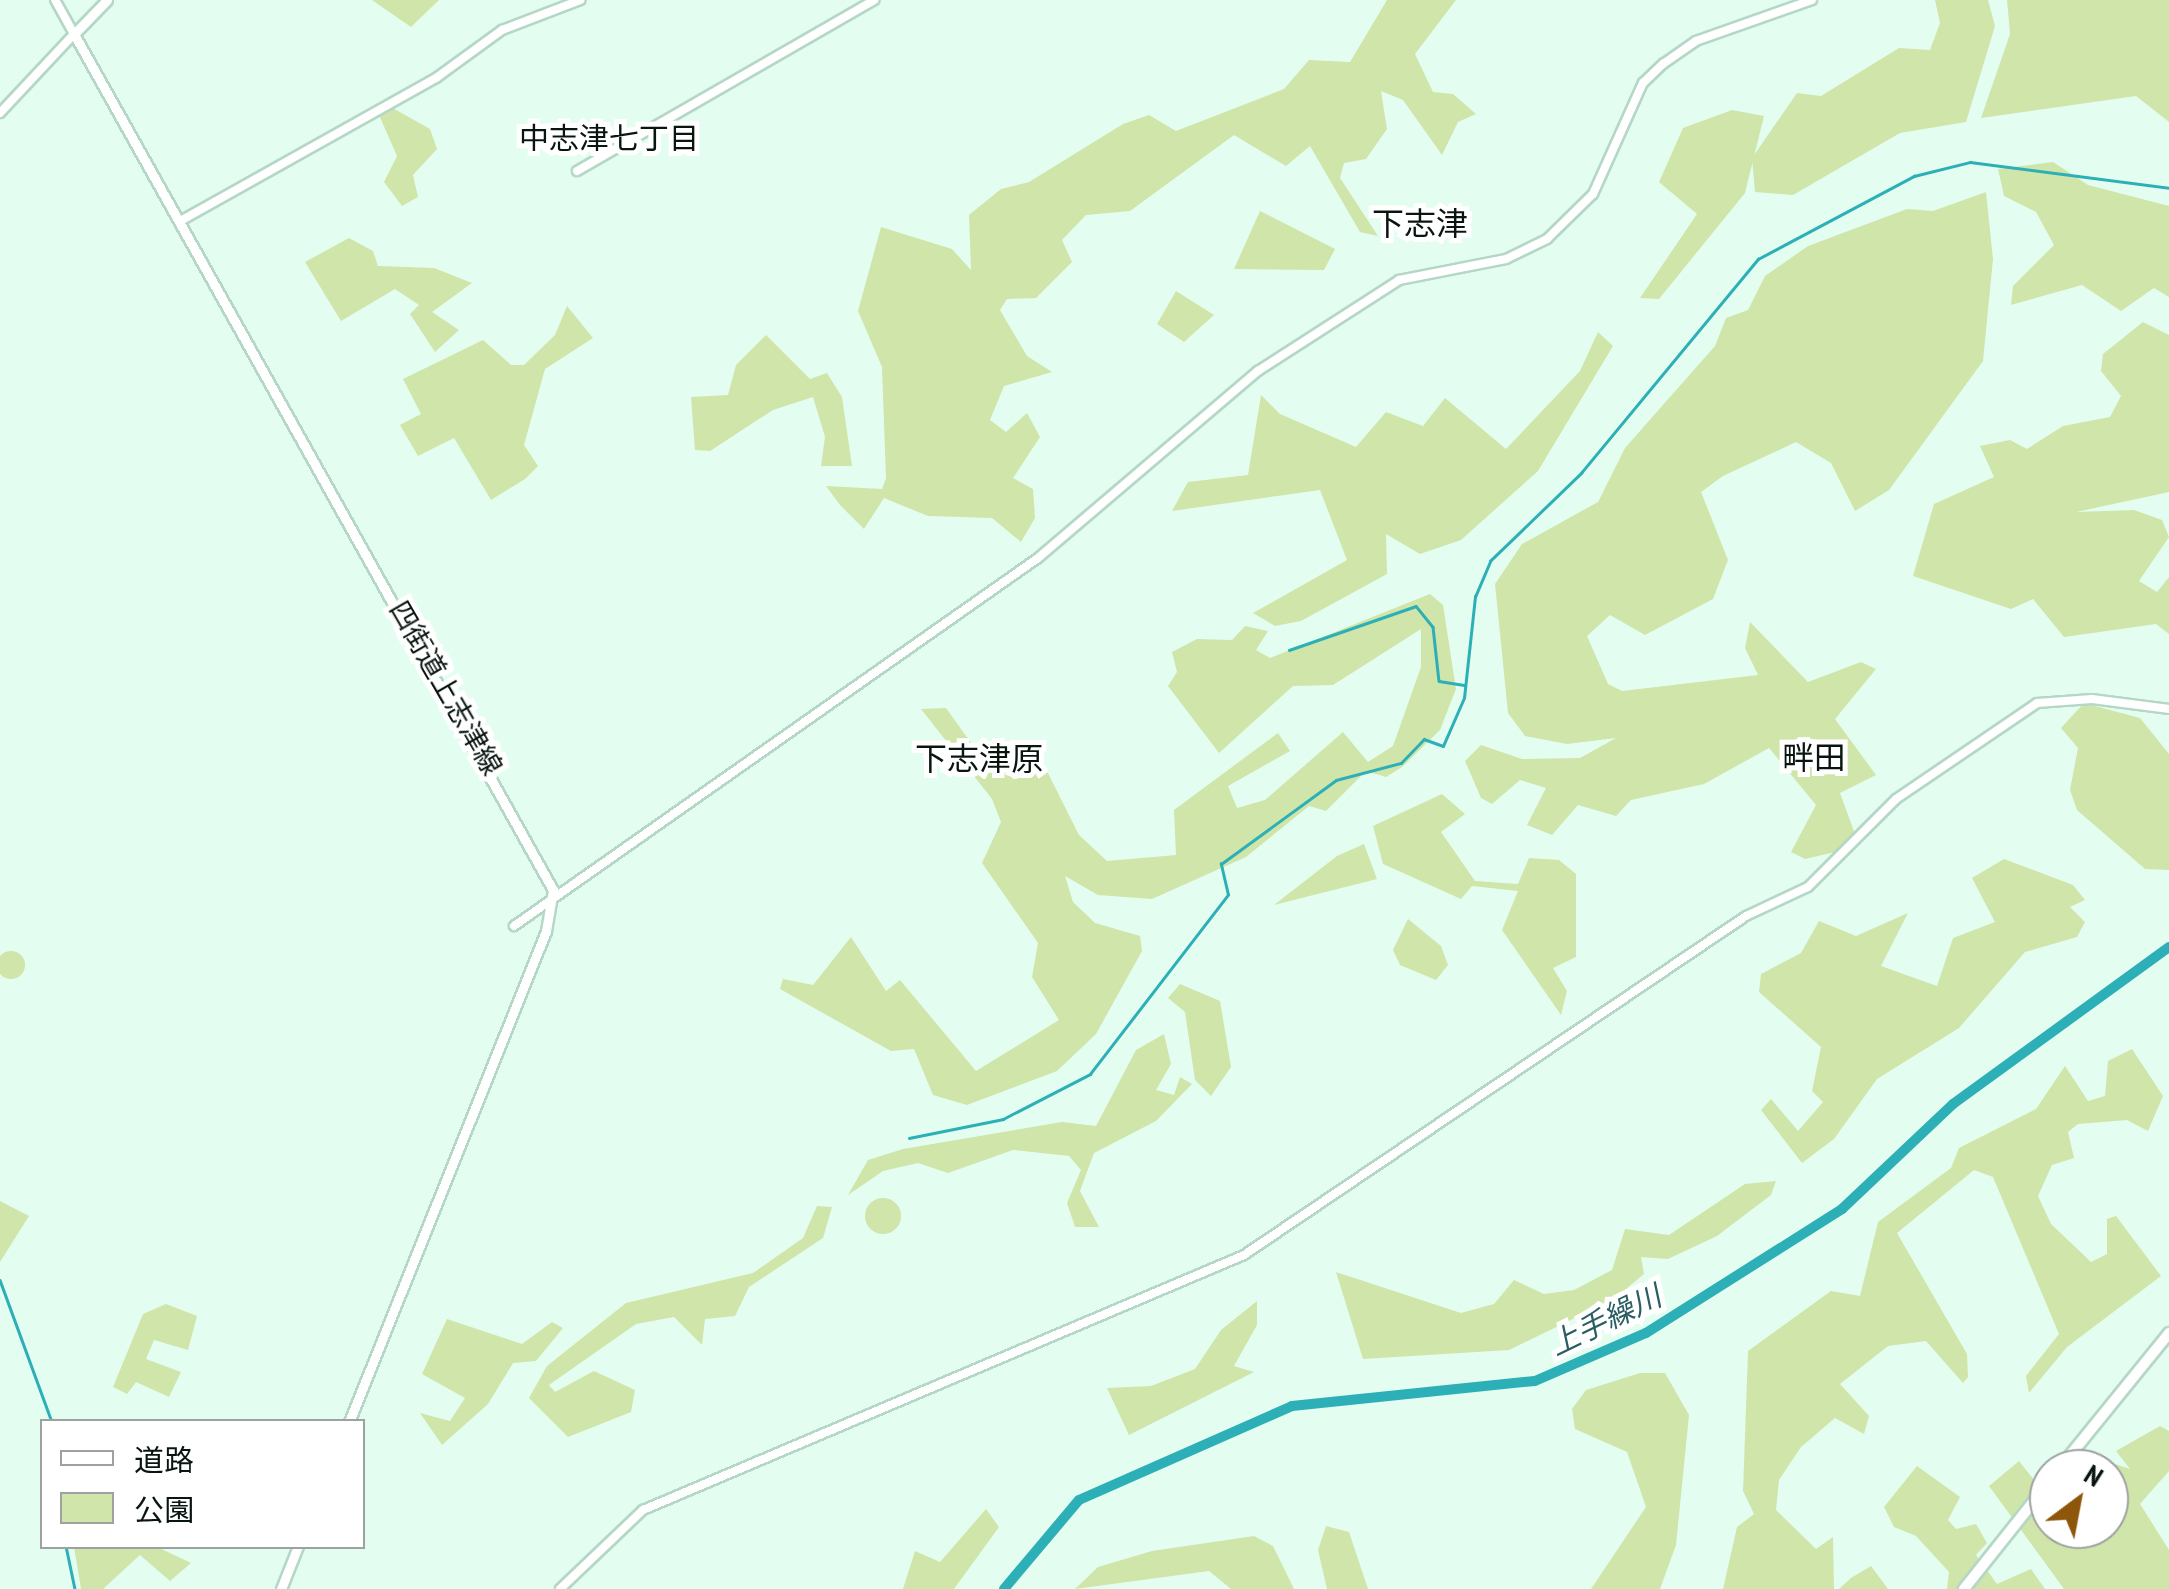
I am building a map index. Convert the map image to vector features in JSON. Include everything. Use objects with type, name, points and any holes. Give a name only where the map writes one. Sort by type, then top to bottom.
[{"type":"main road","points":[[74,34],[107,0]]},
{"type":"main road","name":"四街道上志津線","points":[[74,34],[542,858],[554,897]]},
{"type":"main road","points":[[349,1419],[554,897]]},
{"type":"main road","points":[[2075,1449],[2169,1333]]},
{"type":"main road","points":[[1964,1589],[2029,1507]]},
{"type":"main road","points":[[281,1589],[297,1549]]},
{"type":"street","points":[[0,113],[74,34],[55,0]]},
{"type":"street","points":[[182,220],[436,78],[502,30],[580,0]]},
{"type":"street","points":[[577,172],[874,0]]},
{"type":"street","points":[[514,926],[1038,558],[1258,371],[1399,280],[1506,259],[1546,239],[1604,176],[1643,83],[1663,64],[1696,41],[1812,0]]},
{"type":"street","points":[[560,1589],[643,1510],[1244,1255],[1746,916],[1808,888],[1896,799],[2037,703],[2169,709]]},
{"type":"green space","points":[[372,0],[439,0],[411,27]]},
{"type":"green space","points":[[1387,0],[1456,0],[1415,54],[1433,92],[1453,94],[1476,114],[1458,122],[1442,155],[1403,100],[1381,91],[1387,129],[1366,159],[1344,163],[1340,178],[1378,236],[1360,232],[1310,146],[1286,166],[1234,135],[1130,211],[1086,215],[1062,240],[1072,262],[1036,298],[1007,299],[1000,310],[1027,356],[1052,372],[1004,386],[990,420],[1006,432],[1027,413],[1040,437],[1013,478],[1033,489],[1035,518],[1021,542],[992,518],[928,516],[884,498],[864,529],[840,505],[826,486],[882,489],[886,478],[882,367],[858,311],[881,227],[952,249],[971,270],[969,215],[1001,189],[1029,182],[1123,124],[1149,115],[1176,131],[1284,89],[1309,60],[1350,62]]},
{"type":"green space","points":[[1935,0],[1988,0],[1995,26],[1966,122],[1900,133],[1793,195],[1755,192],[1752,158],[1797,93],[1821,96],[1899,48],[1930,50],[1940,23]]},
{"type":"green space","points":[[2007,0],[2169,0],[2169,122],[2136,96],[1981,118],[2010,34]]},
{"type":"green space","points":[[391,107],[430,129],[437,149],[413,175],[418,197],[402,206],[384,182],[397,156],[379,115]]},
{"type":"green space","points":[[1732,110],[1764,116],[1745,193],[1659,299],[1640,298],[1697,214],[1659,182],[1683,128]]},
{"type":"green space","points":[[2053,162],[2088,185],[2169,206],[2169,297],[2154,288],[2121,311],[2082,285],[2011,305],[2013,286],[2054,245],[2036,212],[2004,196],[1998,169]]},
{"type":"green space","points":[[1986,192],[1993,259],[1983,361],[1889,490],[1855,511],[1831,463],[1796,442],[1723,476],[1701,492],[1728,560],[1713,599],[1645,635],[1610,615],[1587,636],[1608,684],[1622,691],[1758,675],[1745,648],[1750,622],[1808,682],[1861,662],[1876,669],[1835,719],[1876,775],[1840,793],[1855,834],[1848,849],[1805,859],[1791,852],[1816,805],[1769,748],[1704,784],[1631,800],[1616,816],[1578,805],[1552,835],[1527,825],[1546,788],[1520,780],[1492,804],[1481,798],[1465,761],[1481,745],[1522,759],[1580,758],[1616,738],[1567,744],[1525,736],[1508,713],[1495,584],[1522,544],[1598,502],[1625,448],[1715,346],[1726,318],[1748,310],[1765,276],[1808,246],[1907,209],[1933,211]]},
{"type":"green space","points":[[1260,211],[1335,249],[1324,270],[1234,269]]},
{"type":"green space","points":[[349,238],[373,251],[378,266],[434,268],[472,283],[432,312],[459,330],[435,352],[410,314],[419,305],[395,289],[341,321],[305,262]]},
{"type":"green space","points":[[1176,291],[1214,315],[1184,342],[1157,324]]},
{"type":"green space","points":[[567,306],[593,338],[545,369],[524,445],[538,466],[491,500],[454,438],[418,456],[400,425],[421,414],[403,379],[483,340],[511,365],[524,365],[555,335]]},
{"type":"green space","points":[[2143,322],[2169,335],[2169,492],[2076,512],[2134,510],[2162,520],[2169,537],[2139,581],[2157,592],[2169,577],[2169,634],[2156,624],[2064,637],[2033,599],[2011,609],[1913,576],[1934,504],[1994,477],[1980,446],[2010,440],[2027,449],[2063,426],[2110,417],[2121,396],[2101,371],[2103,354]]},
{"type":"green space","points":[[1598,332],[1613,346],[1538,471],[1461,540],[1420,554],[1386,534],[1387,574],[1301,621],[1275,626],[1253,613],[1347,560],[1320,490],[1172,511],[1188,482],[1248,475],[1261,395],[1280,414],[1356,447],[1386,412],[1423,426],[1445,398],[1506,449],[1580,371]]},
{"type":"green space","points":[[766,335],[810,379],[827,373],[842,397],[852,466],[821,466],[825,437],[813,397],[773,410],[710,451],[695,450],[691,397],[728,395],[736,365]]},
{"type":"green space","points":[[1430,594],[1443,605],[1456,689],[1440,730],[1402,767],[1386,777],[1366,771],[1326,811],[1309,806],[1246,857],[1152,899],[1098,895],[1065,876],[1073,902],[1095,923],[1140,936],[1142,951],[1096,1034],[1057,1071],[967,1105],[933,1095],[914,1049],[891,1051],[780,989],[783,979],[813,985],[851,937],[886,991],[900,980],[976,1071],[1059,1020],[1032,977],[1038,943],[982,863],[1001,822],[992,799],[921,709],[946,708],[992,772],[1012,747],[1045,767],[1079,835],[1107,861],[1176,855],[1174,810],[1278,733],[1290,751],[1228,786],[1237,808],[1265,800],[1343,732],[1368,762],[1393,746],[1421,667],[1421,629],[1333,685],[1293,686],[1219,753],[1168,686],[1177,672],[1172,652],[1197,639],[1232,640],[1245,626],[1268,631],[1256,650],[1270,658]]},
{"type":"green space","points":[[2084,703],[2140,718],[2169,754],[2169,870],[2145,869],[2077,810],[2070,790],[2078,748],[2061,728]]},
{"type":"green space","points":[[1442,794],[1465,814],[1441,832],[1475,881],[1518,884],[1529,858],[1559,860],[1576,874],[1576,957],[1553,968],[1567,991],[1561,1015],[1502,930],[1518,891],[1472,886],[1461,899],[1383,864],[1373,826]]},
{"type":"green space","points":[[1364,844],[1377,879],[1274,905],[1337,856]]},
{"type":"green space","points":[[2004,859],[2073,885],[2085,900],[2070,907],[2085,922],[2077,937],[2025,952],[1959,1028],[1877,1079],[1834,1139],[1802,1163],[1761,1110],[1771,1099],[1798,1131],[1823,1102],[1812,1091],[1821,1047],[1759,992],[1761,974],[1801,953],[1819,921],[1856,936],[1908,913],[1881,966],[1937,986],[1953,938],[1995,922],[1972,878]]},
{"type":"green space","points":[[1408,919],[1441,946],[1448,965],[1436,980],[1400,965],[1393,950]]},
{"type":"green space","points":[[6,952],[16,952],[24,960],[24,970],[16,978],[6,978],[-1,972],[-1,958]]},
{"type":"green space","points":[[1180,984],[1220,1001],[1231,1067],[1211,1096],[1195,1080],[1185,1012],[1168,998]]},
{"type":"green space","points":[[1164,1034],[1171,1064],[1156,1090],[1174,1095],[1180,1077],[1192,1084],[1156,1121],[1094,1153],[1080,1191],[1099,1227],[1075,1227],[1067,1203],[1081,1170],[1069,1156],[1013,1150],[948,1173],[918,1163],[883,1171],[848,1195],[868,1160],[903,1149],[1062,1122],[1096,1126],[1136,1050]]},
{"type":"green space","points":[[2132,1049],[2163,1096],[2148,1131],[2127,1120],[2078,1124],[2068,1132],[2074,1158],[2052,1165],[2038,1196],[2051,1224],[2091,1262],[2107,1254],[2107,1219],[2116,1216],[2161,1276],[2067,1347],[2029,1393],[2026,1376],[2059,1334],[1993,1177],[1974,1170],[1897,1233],[1967,1354],[1968,1377],[1963,1383],[1926,1341],[1888,1346],[1840,1384],[1869,1416],[1864,1434],[1835,1418],[1801,1447],[1779,1480],[1776,1510],[1816,1549],[1833,1537],[1834,1589],[1723,1589],[1737,1527],[1754,1514],[1743,1491],[1748,1351],[1831,1291],[1860,1296],[1878,1222],[1951,1168],[1959,1148],[2036,1109],[2065,1066],[2088,1101],[2105,1096],[2108,1061]]},
{"type":"green space","points":[[1776,1181],[1771,1195],[1717,1236],[1668,1259],[1641,1257],[1644,1274],[1614,1299],[1509,1350],[1363,1359],[1336,1272],[1461,1313],[1494,1304],[1514,1280],[1544,1294],[1574,1290],[1612,1270],[1625,1229],[1669,1235],[1745,1184]]},
{"type":"green space","points":[[883,1198],[896,1203],[901,1216],[896,1229],[883,1234],[870,1229],[865,1216],[870,1203]]},
{"type":"green space","points":[[0,1201],[29,1216],[0,1262]]},
{"type":"green space","points":[[817,1206],[832,1207],[823,1238],[749,1287],[735,1316],[705,1319],[702,1345],[674,1317],[636,1324],[549,1385],[555,1392],[594,1371],[635,1390],[631,1412],[568,1437],[529,1398],[547,1366],[626,1303],[753,1273],[803,1238]]},
{"type":"green space","points":[[1257,1301],[1257,1325],[1234,1366],[1254,1372],[1129,1435],[1107,1388],[1151,1386],[1195,1369],[1221,1330]]},
{"type":"green space","points":[[166,1304],[197,1316],[188,1350],[154,1340],[146,1359],[181,1372],[169,1397],[136,1382],[127,1394],[113,1387],[143,1314]]},
{"type":"green space","points":[[447,1319],[522,1344],[552,1322],[563,1328],[536,1361],[513,1363],[488,1404],[442,1445],[420,1413],[450,1421],[465,1398],[422,1374]]},
{"type":"green space","points":[[1640,1373],[1665,1373],[1689,1415],[1676,1545],[1660,1589],[1591,1589],[1646,1507],[1627,1452],[1575,1429],[1572,1409],[1586,1390]]},
{"type":"green space","points":[[2160,1426],[2169,1431],[2169,1471],[2140,1504],[2169,1550],[2169,1589],[2064,1589],[2035,1549],[2129,1549],[2129,1449],[2120,1449]]},
{"type":"green space","points":[[2019,1461],[2029,1474],[2029,1541],[1989,1486]]},
{"type":"green space","points":[[1917,1466],[1960,1497],[1948,1520],[1956,1529],[1976,1524],[1987,1543],[1976,1555],[1997,1584],[2031,1569],[2045,1589],[1947,1589],[1949,1572],[1916,1536],[1894,1527],[1884,1507]]},
{"type":"green space","points":[[986,1509],[999,1527],[954,1589],[903,1589],[915,1551],[940,1562]]},
{"type":"green space","points":[[1326,1526],[1349,1532],[1368,1589],[1327,1589],[1318,1550]]},
{"type":"green space","points":[[1254,1536],[1273,1546],[1294,1589],[1231,1589],[1209,1571],[1075,1589],[1098,1567],[1152,1551]]},
{"type":"green space","points":[[74,1549],[161,1549],[191,1563],[170,1581],[140,1555],[103,1589],[81,1589]]},
{"type":"green space","points":[[1871,1566],[1888,1589],[1839,1589],[1851,1578]]},
{"type":"waterway","points":[[909,1138],[1003,1119],[1090,1074],[1228,895],[1221,864],[1336,780],[1401,763],[1424,739],[1443,746],[1464,698],[1475,597],[1490,561],[1581,473],[1758,259],[1914,176],[1970,162],[2169,188]]},
{"type":"waterway","points":[[1289,650],[1416,606],[1433,627],[1439,681],[1464,685]]},
{"type":"waterway","name":"上手繰川","points":[[1004,1589],[1079,1500],[1292,1406],[1535,1381],[1646,1333],[1842,1209],[1953,1104],[2169,947]]},
{"type":"waterway","points":[[0,1280],[51,1419]]},
{"type":"waterway","points":[[67,1549],[75,1589]]},
{"type":"district","name":"中志津七丁目","points":[[609,138]]},
{"type":"district","name":"下志津","points":[[1420,223]]},
{"type":"district","name":"畔田","points":[[1814,757]]},
{"type":"district","name":"下志津原","points":[[979,758]]}]
